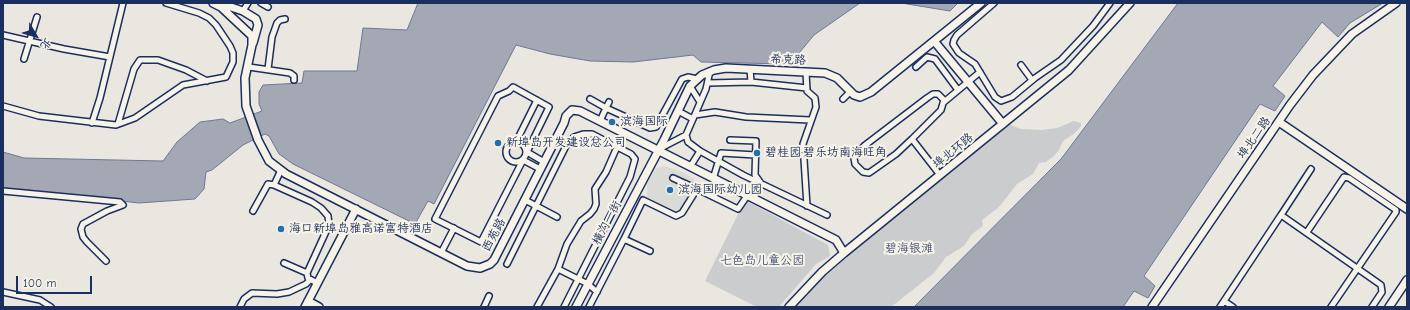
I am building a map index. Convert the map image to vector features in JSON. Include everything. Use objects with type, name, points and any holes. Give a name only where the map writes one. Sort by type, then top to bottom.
[{"type":"main road","points":[[213,3],[221,7],[252,36],[252,45]]},
{"type":"main road","points":[[851,91],[857,97],[866,95],[981,3]]},
{"type":"main road","name":"埠北二路","points":[[1152,307],[1302,89],[1332,53],[1362,26],[1396,3]]},
{"type":"main road","name":"埠北环路","points":[[789,307],[822,272],[844,253],[1069,70],[1128,6]]},
{"type":"main road","points":[[221,7],[231,7],[243,11]]},
{"type":"main road","name":"西苑路","points":[[243,11],[256,19],[258,24],[245,78],[246,106],[258,140],[269,161],[281,170],[473,268],[480,268],[490,264],[497,254],[569,112],[572,110],[580,111],[836,240],[844,253]]},
{"type":"main road","points":[[934,41],[963,87],[1003,124]]},
{"type":"main road","name":"希克路","points":[[658,150],[690,86],[697,79],[710,71],[726,68],[830,74],[841,81],[851,91]]},
{"type":"main road","points":[[1279,122],[1407,209]]},
{"type":"main road","name":"横沟一街","points":[[576,307],[658,150]]},
{"type":"main road","points":[[319,307],[306,304],[314,281],[356,209]]},
{"type":"main road","points":[[1389,307],[1407,280]]},
{"type":"street","points":[[92,123],[124,3]]},
{"type":"street","points":[[3,106],[33,115],[64,117],[92,123],[118,124],[127,122],[146,112],[183,85],[207,82],[226,77],[233,62],[230,46],[209,18],[166,3]]},
{"type":"street","points":[[243,11],[248,3]]},
{"type":"street","points":[[261,3],[268,7]]},
{"type":"street","points":[[994,3],[954,40],[953,44],[959,53],[971,60],[995,97],[1001,101],[1012,97],[1032,80],[1061,60],[1093,26],[1110,3]]},
{"type":"street","points":[[24,59],[37,17]]},
{"type":"street","points":[[268,69],[272,37],[277,23],[285,19]]},
{"type":"street","points":[[3,35],[110,57]]},
{"type":"street","points":[[916,67],[927,57],[935,59],[963,87]]},
{"type":"street","points":[[118,124],[134,69],[140,60],[158,60],[186,70],[207,82]]},
{"type":"street","points":[[1021,65],[1032,80]]},
{"type":"street","points":[[248,66],[290,73],[294,80]]},
{"type":"street","points":[[750,70],[751,82]]},
{"type":"street","points":[[658,150],[686,135],[708,83],[710,71]]},
{"type":"street","points":[[806,72],[807,91],[814,98],[816,107],[810,120],[803,144],[807,206]]},
{"type":"street","points":[[944,102],[938,94],[933,94],[927,98],[864,146],[854,158],[855,164],[863,172],[869,173],[896,154],[941,110],[944,102],[980,72]]},
{"type":"street","points":[[590,99],[650,128],[656,127],[682,79],[697,79]]},
{"type":"street","points":[[708,83],[751,82],[807,88]]},
{"type":"street","points":[[690,86],[700,102]]},
{"type":"street","points":[[512,87],[549,107],[527,152],[481,242],[435,219],[498,96],[509,91],[512,87]]},
{"type":"street","points":[[843,99],[851,91]]},
{"type":"street","points":[[537,100],[516,142],[513,143],[508,149],[506,156],[514,161],[523,160],[540,169]]},
{"type":"street","points":[[600,121],[609,102]]},
{"type":"street","points":[[678,111],[694,117],[715,112],[746,117],[810,120]]},
{"type":"street","points":[[507,264],[566,146],[574,137],[583,134],[592,134],[631,154],[635,159],[635,166],[564,307]]},
{"type":"street","points":[[686,135],[688,142],[700,151],[807,206],[828,215]]},
{"type":"street","points":[[912,139],[940,175]]},
{"type":"street","points":[[730,140],[756,141],[755,175],[760,182]]},
{"type":"street","points":[[516,142],[524,146],[527,152],[544,162]]},
{"type":"street","points":[[537,307],[558,269],[567,244],[581,221],[594,209],[596,204],[595,189],[606,172],[617,147]]},
{"type":"street","points":[[690,167],[700,151]]},
{"type":"street","points":[[714,179],[721,153],[756,155]]},
{"type":"street","points":[[1220,307],[1311,168]]},
{"type":"street","points":[[274,185],[281,170]]},
{"type":"street","points":[[673,178],[738,209],[751,197],[760,182]]},
{"type":"street","points":[[1307,232],[1344,178],[1349,178],[1394,208],[1396,212],[1331,307]]},
{"type":"street","points":[[253,211],[268,184],[274,185],[312,202],[321,208],[328,216],[329,225],[306,277],[314,281]]},
{"type":"street","points":[[589,307],[643,200],[676,216],[680,216],[697,189]]},
{"type":"street","points":[[3,191],[120,202],[123,205],[107,210],[83,224],[81,229],[87,242],[106,261]]},
{"type":"street","points":[[524,200],[557,216]]},
{"type":"street","points":[[1281,215],[1381,285],[1383,288],[1372,307]]},
{"type":"street","points":[[441,253],[454,228]]},
{"type":"street","points":[[624,239],[650,251]]},
{"type":"street","points":[[284,263],[307,273]]},
{"type":"street","points":[[558,269],[588,284],[597,292]]},
{"type":"street","points":[[240,307],[244,299],[252,293],[277,294],[289,292],[314,281]]},
{"type":"street","points":[[3,292],[40,300],[51,307]]},
{"type":"street","points":[[484,307],[489,296]]},
{"type":"street","points":[[1224,301],[1233,307]]},
{"type":"shaded area","points":[[418,3],[860,3],[814,35],[795,58],[783,64],[701,62],[693,55],[633,62],[590,61],[550,54],[516,45],[434,204],[428,201],[415,224],[293,164],[279,154],[269,136],[265,134],[243,145],[212,170],[206,172],[204,189],[195,199],[139,203],[3,188],[3,152],[24,158],[163,161],[177,142],[200,122],[223,119],[230,123],[262,111],[259,104],[259,92],[263,85],[302,83],[304,71],[357,71],[363,28],[407,30]]},
{"type":"shaded area","points":[[901,3],[958,3],[950,11]]},
{"type":"shaded area","points":[[1178,3],[1383,3],[1350,23],[1338,37],[1322,22],[1273,86],[1285,96],[1275,111],[1260,104],[1144,276],[1155,286],[1148,298],[1134,291],[1123,307],[914,307],[1061,159]]},
{"type":"shaded area","name":"滨海国际幼儿园","points":[[664,166],[683,172],[696,182],[682,211],[677,214],[647,198],[647,184],[649,179],[656,168]]},
{"type":"green space","name":"碧海银滩","points":[[1074,121],[1081,123],[1081,126],[1075,133],[1063,141],[1059,150],[1054,156],[1046,162],[1039,163],[1033,174],[1017,184],[999,207],[982,220],[983,226],[972,234],[964,246],[946,257],[934,273],[891,307],[794,307],[814,286],[869,238],[1008,124],[1021,129],[1042,130],[1057,128]]},
{"type":"green space","name":"七色岛儿童公园","points":[[745,200],[828,245],[830,256],[816,264],[779,307],[757,307],[705,281]]},
{"type":"place","name":"滨海国际","points":[[612,122]]},
{"type":"place","name":"新埠岛开发建设总公司","points":[[498,143]]},
{"type":"place","name":"碧桂园·碧乐坊南海旺角","points":[[757,153]]},
{"type":"place","name":"滨海国际幼儿园","points":[[670,190]]},
{"type":"place","name":"海口新埠岛雅高诺富特酒店","points":[[281,229]]}]
